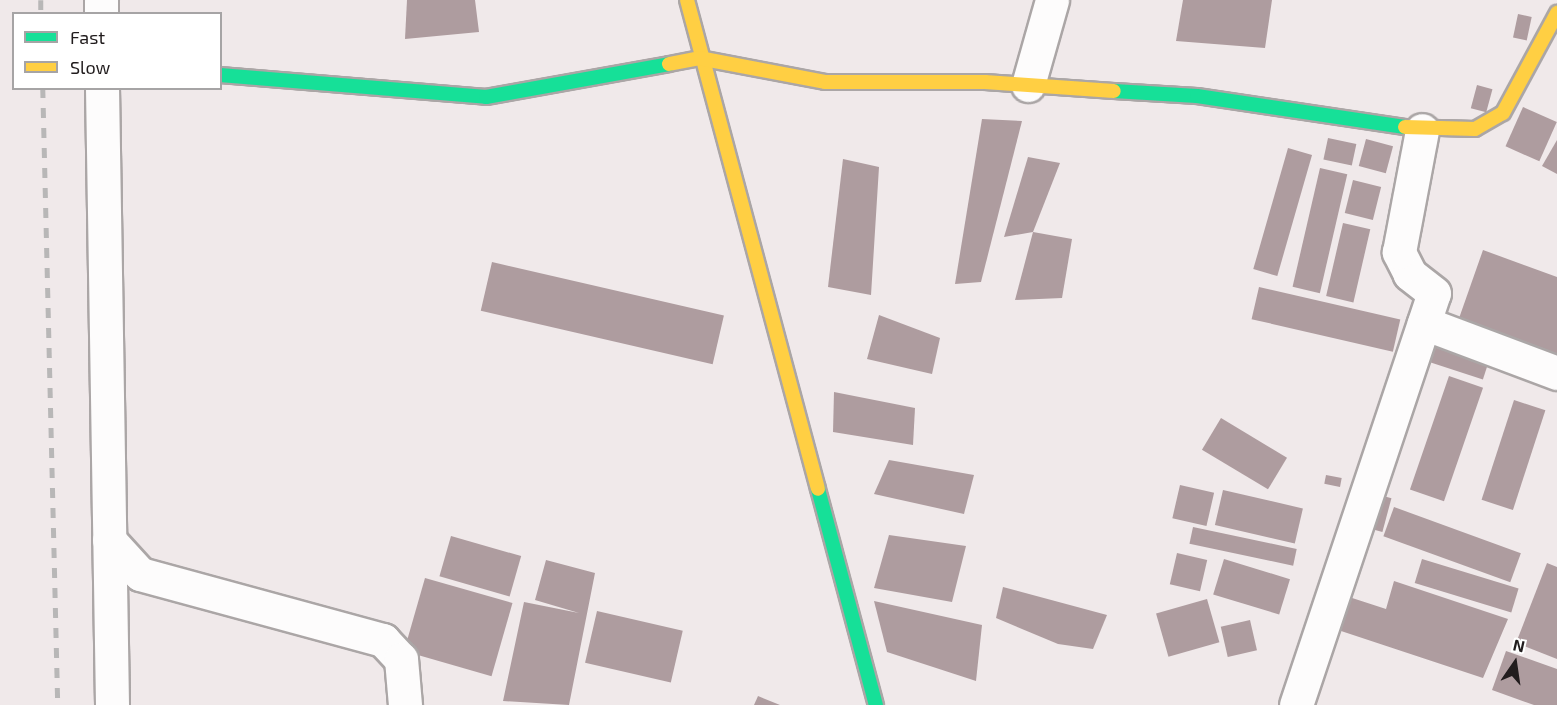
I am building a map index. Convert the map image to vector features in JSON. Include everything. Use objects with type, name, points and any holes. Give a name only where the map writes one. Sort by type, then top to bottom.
[{"type":"street","points":[[687,0],[699,58],[876,705]]},
{"type":"street","points":[[1028,85],[1052,0]]},
{"type":"street","points":[[222,75],[486,97],[699,58],[825,82],[1028,85],[1256,102],[1422,130],[1475,129],[1503,113],[1557,13]]},
{"type":"street","points":[[102,90],[112,705]]},
{"type":"street","points":[[1296,705],[1434,293],[1410,274],[1399,252],[1422,130]]},
{"type":"street","points":[[1424,323],[1557,373]]},
{"type":"street","points":[[109,540],[140,574],[383,640],[401,659],[405,705]]},
{"type":"building","points":[[407,0],[475,0],[479,32],[405,39]]},
{"type":"building","points":[[1183,0],[1272,0],[1265,48],[1176,41]]},
{"type":"building","points":[[1518,14],[1532,17],[1527,40],[1513,37]]},
{"type":"building","points":[[1477,85],[1492,89],[1486,112],[1471,108]]},
{"type":"building","points":[[1523,107],[1557,122],[1539,161],[1506,146]]},
{"type":"building","points":[[982,119],[1022,121],[981,282],[955,284]]},
{"type":"building","points":[[1328,138],[1356,144],[1352,166],[1323,160]]},
{"type":"building","points":[[1366,139],[1393,146],[1386,173],[1359,166]]},
{"type":"building","points":[[1557,140],[1557,174],[1542,166]]},
{"type":"building","points":[[1288,148],[1312,155],[1277,276],[1253,269]]},
{"type":"building","points":[[1028,157],[1060,163],[1033,232],[1004,237]]},
{"type":"building","points":[[843,159],[879,167],[871,295],[828,287]]},
{"type":"building","points":[[1320,168],[1347,174],[1320,293],[1293,287]]},
{"type":"building","points":[[1353,180],[1381,187],[1373,220],[1345,213]]},
{"type":"building","points":[[1343,223],[1370,229],[1353,302],[1326,296]]},
{"type":"building","points":[[1033,232],[1072,239],[1062,298],[1015,300]]},
{"type":"building","points":[[1483,250],[1557,277],[1557,360],[1457,324]]},
{"type":"building","points":[[492,262],[724,316],[713,364],[481,311]]},
{"type":"building","points":[[1259,287],[1400,320],[1393,352],[1252,319]]},
{"type":"building","points":[[879,315],[940,338],[932,374],[867,359]]},
{"type":"building","points":[[1437,333],[1492,351],[1483,379],[1428,362]]},
{"type":"building","points":[[1449,376],[1483,388],[1444,501],[1410,489]]},
{"type":"building","points":[[834,392],[915,408],[913,445],[833,432]]},
{"type":"building","points":[[1514,400],[1545,410],[1513,510],[1482,500]]},
{"type":"building","points":[[1221,418],[1287,458],[1268,489],[1202,450]]},
{"type":"building","points":[[889,460],[974,475],[964,514],[874,494]]},
{"type":"building","points":[[1326,475],[1342,478],[1340,487],[1324,484]]},
{"type":"building","points":[[1180,485],[1214,493],[1206,526],[1172,518]]},
{"type":"building","points":[[1223,490],[1303,508],[1295,544],[1215,525]]},
{"type":"building","points":[[1376,494],[1391,498],[1382,532],[1367,528]]},
{"type":"building","points":[[1394,507],[1521,553],[1510,582],[1383,536]]},
{"type":"building","points":[[1193,527],[1297,549],[1293,566],[1189,544]]},
{"type":"building","points":[[889,535],[966,546],[952,602],[874,588]]},
{"type":"building","points":[[451,536],[521,556],[510,596],[439,576]]},
{"type":"building","points":[[1177,553],[1207,560],[1200,591],[1170,584]]},
{"type":"building","points":[[1224,559],[1290,579],[1279,615],[1213,594]]},
{"type":"building","points":[[1422,559],[1519,589],[1511,612],[1415,583]]},
{"type":"building","points":[[546,560],[595,573],[569,705],[503,701],[524,602],[579,613],[535,600]]},
{"type":"building","points":[[1547,563],[1557,567],[1557,659],[1516,643]]},
{"type":"building","points":[[425,578],[512,603],[492,676],[404,651]]},
{"type":"building","points":[[1394,581],[1508,619],[1483,678],[1335,629],[1346,596],[1386,609]]},
{"type":"building","points":[[1003,587],[1107,615],[1093,649],[1058,644],[996,618]]},
{"type":"building","points":[[1207,599],[1219,642],[1168,657],[1156,614]]},
{"type":"building","points":[[874,601],[982,625],[976,681],[887,652]]},
{"type":"building","points":[[597,611],[683,631],[671,682],[585,663]]},
{"type":"building","points":[[1250,620],[1257,650],[1228,657],[1221,627]]},
{"type":"building","points":[[1506,651],[1557,669],[1557,705],[1534,705],[1492,690]]},
{"type":"building","points":[[758,696],[780,705],[754,705]]},
{"type":"railway","points":[[41,0],[41,12]]},
{"type":"railway","points":[[43,90],[58,705]]},
{"type":"traffic: fast","points":[[222,75],[486,97],[669,64]]},
{"type":"traffic: fast","points":[[1114,91],[1197,96],[1405,127]]},
{"type":"traffic: fast","points":[[818,489],[876,705]]},
{"type":"traffic: slow","points":[[687,0],[818,489]]},
{"type":"traffic: slow","points":[[1405,127],[1475,129],[1503,113],[1557,13]]},
{"type":"traffic: slow","points":[[669,64],[699,58],[825,82],[985,82],[1114,91]]}]
